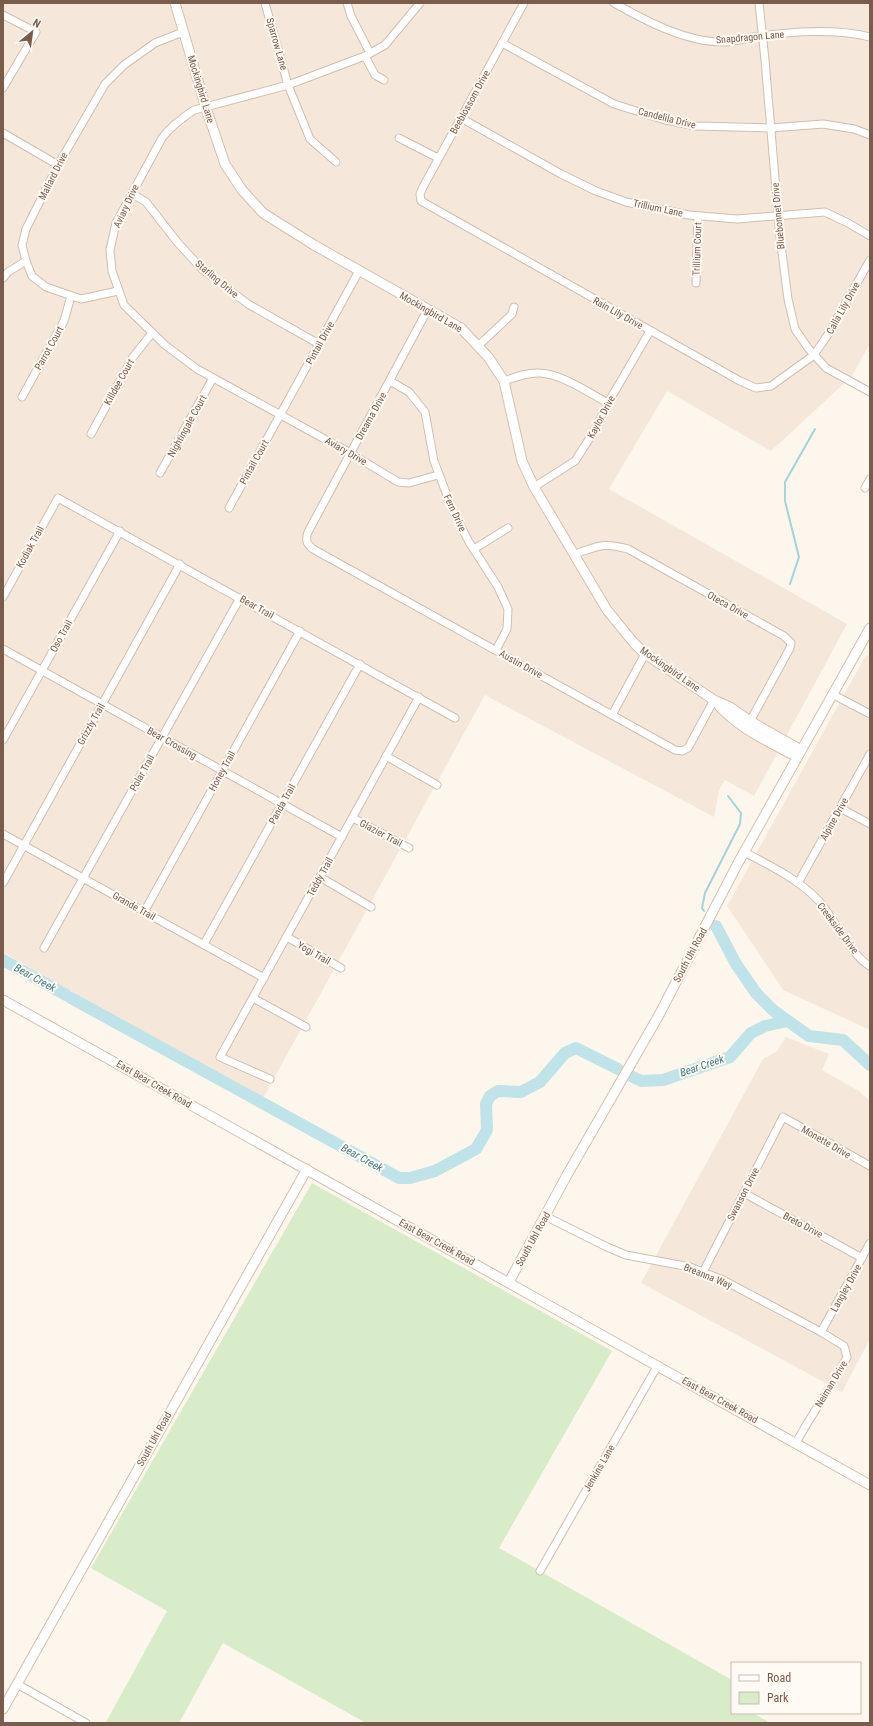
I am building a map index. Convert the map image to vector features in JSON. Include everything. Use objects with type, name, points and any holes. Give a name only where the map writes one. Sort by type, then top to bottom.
[{"type":"main road","name":"Mockingbird Lane","points":[[175,3],[206,108],[225,164],[242,190],[263,213],[314,245],[461,328],[489,358],[504,381],[522,461],[534,486],[607,610],[645,654],[714,700],[730,707],[748,724],[799,753]]},
{"type":"main road","name":"South Uhl Road","points":[[509,1282],[659,1014],[744,852],[870,628]]},
{"type":"main road","name":"East Bear Creek Road","points":[[3,1000],[658,1365],[870,1485]]},
{"type":"main road","name":"South Uhl Road","points":[[3,1709],[307,1169]]},
{"type":"street","name":"Sparrow Lane","points":[[265,3],[288,85],[310,139],[336,162]]},
{"type":"street","points":[[347,3],[375,75],[384,80]]},
{"type":"street","name":"Aviary Drive","points":[[420,3],[385,45],[367,54],[288,85],[194,110],[168,130],[131,193],[116,223],[110,250],[112,271],[124,305],[165,345],[197,369],[350,453],[398,482],[410,483],[438,474]]},
{"type":"street","name":"Beeblossom Drive","points":[[421,202],[420,194],[438,158],[524,3]]},
{"type":"street","name":"Snapdragon Lane","points":[[614,3],[643,20],[702,40],[725,42],[762,35],[821,32],[870,38]]},
{"type":"street","name":"Bluebonnet Drive","points":[[759,3],[778,216],[788,299],[795,330],[826,368],[870,392]]},
{"type":"street","points":[[3,15],[36,32],[3,88]]},
{"type":"street","name":"Mallard Drive","points":[[118,291],[81,299],[46,287],[32,276],[26,261],[22,245],[26,228],[58,165],[105,84],[124,65],[155,43],[183,32]]},
{"type":"street","name":"Candelila Drive","points":[[502,43],[614,104],[665,120],[696,126],[771,128],[823,124],[854,129],[870,135]]},
{"type":"street","name":"Trillium Lane","points":[[461,118],[561,174],[596,191],[626,202],[698,216],[737,219],[825,212],[848,222],[870,236]]},
{"type":"street","points":[[3,133],[58,165]]},
{"type":"street","points":[[400,138],[438,158]]},
{"type":"street","name":"Starling Drive","points":[[131,193],[146,202],[178,243],[203,270],[248,304],[319,344]]},
{"type":"street","name":"Rain Lily Drive","points":[[421,202],[740,381],[756,388],[771,386],[814,355]]},
{"type":"street","name":"Trillium Court","points":[[696,283],[698,216]]},
{"type":"street","name":"Calla Lily Drive","points":[[814,355],[829,334],[870,260]]},
{"type":"street","points":[[3,278],[8,272],[26,261]]},
{"type":"street","name":"Pintail Drive","points":[[280,415],[359,271]]},
{"type":"street","name":"Parrot Court","points":[[22,397],[64,321],[71,296]]},
{"type":"street","points":[[478,346],[512,314],[514,307]]},
{"type":"street","name":"Dreama Drive","points":[[307,544],[306,539],[308,532],[428,309]]},
{"type":"street","name":"Kaylor Drive","points":[[534,486],[575,461],[595,430],[608,403],[650,331]]},
{"type":"street","name":"Killdee Court","points":[[91,434],[133,357],[152,333]]},
{"type":"street","points":[[504,381],[526,374],[541,373],[556,376],[608,403]]},
{"type":"street","name":"Nightingale Court","points":[[160,473],[213,378]]},
{"type":"street","name":"Fern Drive","points":[[390,381],[408,392],[425,412],[434,461],[453,511],[474,549],[498,587],[508,609],[507,630],[496,650]]},
{"type":"street","name":"Pintail Court","points":[[229,508],[280,415]]},
{"type":"street","points":[[865,488],[870,479]]},
{"type":"street","name":"Bear Trail","points":[[58,498],[180,564],[455,718]]},
{"type":"street","name":"Kodiak Trail","points":[[3,597],[58,498]]},
{"type":"street","points":[[474,549],[508,528]]},
{"type":"street","name":"Oso Trail","points":[[3,740],[120,531]]},
{"type":"street","name":"Austin Drive","points":[[307,544],[313,549],[675,750],[682,751],[688,748],[714,700]]},
{"type":"street","name":"Oteca Drive","points":[[575,554],[602,545],[610,544],[628,549],[784,636],[791,643],[790,648],[748,724]]},
{"type":"street","name":"Grizzly Trail","points":[[3,883],[180,564]]},
{"type":"street","name":"Polar Trail","points":[[44,948],[240,598]]},
{"type":"street","name":"Honey Trail","points":[[144,912],[300,631]]},
{"type":"street","name":"Bear Crossing","points":[[3,649],[342,837]]},
{"type":"street","points":[[612,715],[645,654]]},
{"type":"street","name":"Panda Trail","points":[[204,944],[360,664]]},
{"type":"street","points":[[832,694],[870,714]]},
{"type":"street","name":"Teddy Trail","points":[[270,1079],[220,1057],[419,697]]},
{"type":"street","name":"Alpine Drive","points":[[798,883],[870,754]]},
{"type":"street","points":[[386,756],[437,785]]},
{"type":"street","points":[[840,808],[870,824]]},
{"type":"street","name":"Glazier Trail","points":[[353,818],[409,848]]},
{"type":"street","name":"Grande Trail","points":[[3,834],[264,978]]},
{"type":"street","name":"Creekside Drive","points":[[744,852],[791,877],[819,901],[852,947],[870,966]]},
{"type":"street","points":[[320,877],[371,907]]},
{"type":"street","name":"Yogi Trail","points":[[287,937],[341,968]]},
{"type":"street","points":[[253,998],[306,1027]]},
{"type":"street","name":"Monette Drive","points":[[783,1117],[870,1166]]},
{"type":"street","name":"Swanson Drive","points":[[703,1272],[783,1117]]},
{"type":"street","name":"Breto Drive","points":[[744,1193],[862,1258]]},
{"type":"street","name":"Breanna Way","points":[[545,1216],[626,1255],[690,1267],[723,1280],[822,1332]]},
{"type":"street","name":"Langley Drive","points":[[822,1332],[870,1243]]},
{"type":"street","name":"Neiman Drive","points":[[796,1443],[807,1422],[828,1391],[847,1357],[844,1346],[822,1332]]},
{"type":"street","name":"Jenkins Lane","points":[[540,1571],[658,1365]]},
{"type":"street","points":[[17,1684],[86,1723]]},
{"type":"shaded area","points":[[3,3],[870,3],[870,343],[852,376],[771,451],[667,391],[609,489],[847,624],[754,796],[725,780],[719,790],[714,817],[485,695],[261,1102],[3,952]]},
{"type":"shaded area","points":[[866,655],[870,657],[870,1030],[783,990],[727,906]]},
{"type":"shaded area","points":[[786,1037],[829,1054],[822,1070],[859,1091],[870,1101],[870,1339],[842,1392],[641,1283],[763,1059],[777,1051]]},
{"type":"green space","points":[[312,1183],[612,1351],[499,1548],[731,1679],[731,1714],[755,1714],[770,1723],[366,1723],[223,1643],[179,1723],[108,1723],[106,1722],[167,1611],[91,1568]]},
{"type":"waterway","points":[[790,584],[799,557],[785,501],[785,482],[815,429]]},
{"type":"waterway","points":[[704,911],[702,908],[705,893],[740,824],[741,813],[728,796]]},
{"type":"waterway","points":[[716,926],[736,964],[756,993],[774,1011],[809,1036],[843,1040],[870,1065]]},
{"type":"waterway","name":"Bear Creek","points":[[3,960],[66,995]]},
{"type":"waterway","name":"Bear Creek","points":[[71,998],[399,1178],[410,1178],[435,1171],[476,1149],[487,1130],[486,1104],[490,1096],[498,1091],[521,1092],[540,1082],[565,1053],[576,1048],[618,1069]]},
{"type":"waterway","name":"Bear Creek","points":[[629,1075],[641,1081],[663,1080],[730,1057],[751,1033],[765,1026],[788,1021]]}]
